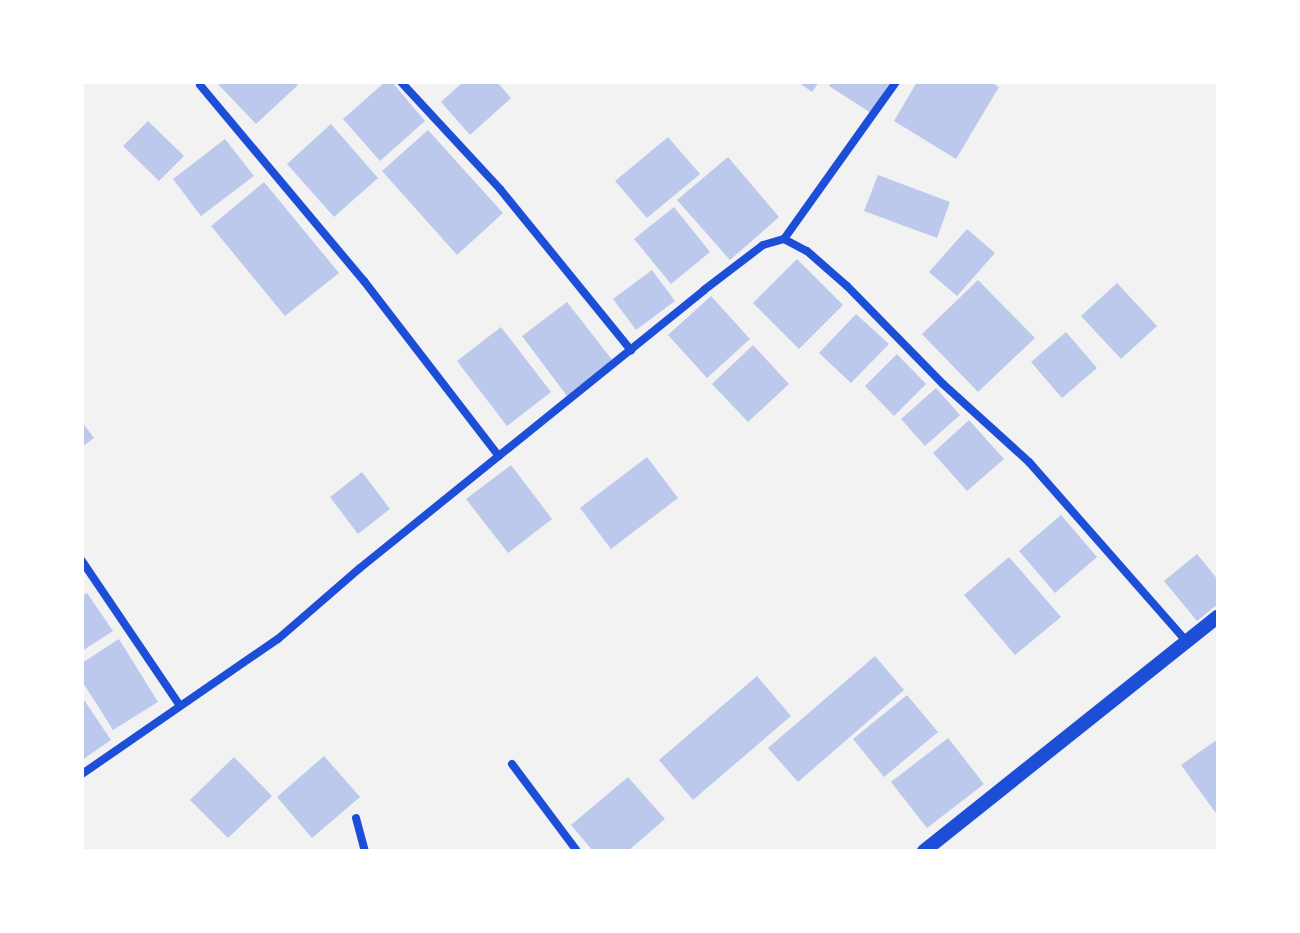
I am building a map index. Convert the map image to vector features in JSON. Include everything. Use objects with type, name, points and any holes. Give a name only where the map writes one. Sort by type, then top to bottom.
[{"type":"street","points":[[401,82],[500,189],[631,350]]},
{"type":"street","points":[[82,774],[179,704],[278,639],[499,456],[763,245],[784,239],[896,82]]},
{"type":"street","points":[[200,85],[364,281],[499,456]]},
{"type":"street","points":[[784,239],[807,251],[847,286],[943,384],[1029,462],[1186,641]]},
{"type":"street","points":[[82,561],[179,704]]},
{"type":"street","points":[[924,851],[1218,616]]},
{"type":"street","points":[[512,764],[577,851]]},
{"type":"street","points":[[356,818],[365,851]]},
{"type":"building","points":[[216,82],[295,82],[298,85],[256,124]]},
{"type":"building","points":[[385,82],[392,82],[425,121],[380,161],[343,119]]},
{"type":"building","points":[[463,82],[497,82],[511,98],[470,135],[441,102]]},
{"type":"building","points":[[798,82],[819,82],[812,92]]},
{"type":"building","points":[[832,82],[890,82],[871,113],[829,86]]},
{"type":"building","points":[[917,82],[990,82],[999,87],[956,159],[894,121]]},
{"type":"building","points":[[148,121],[184,156],[159,181],[123,146]]},
{"type":"building","points":[[331,124],[378,178],[334,217],[287,164]]},
{"type":"building","points":[[428,130],[503,213],[457,255],[382,171]]},
{"type":"building","points":[[668,137],[700,174],[647,218],[615,181]]},
{"type":"building","points":[[225,139],[254,176],[201,216],[173,179]]},
{"type":"building","points":[[728,157],[779,217],[730,260],[677,200]]},
{"type":"building","points":[[878,175],[950,202],[937,238],[864,211]]},
{"type":"building","points":[[264,182],[339,273],[285,316],[211,226]]},
{"type":"building","points":[[674,207],[710,252],[671,284],[634,239]]},
{"type":"building","points":[[967,229],[995,253],[957,296],[929,272]]},
{"type":"building","points":[[797,259],[843,305],[799,349],[753,303]]},
{"type":"building","points":[[652,270],[675,301],[636,330],[613,299]]},
{"type":"building","points":[[978,280],[1035,338],[978,392],[922,334]]},
{"type":"building","points":[[1117,283],[1157,326],[1121,359],[1081,316]]},
{"type":"building","points":[[711,296],[750,339],[707,378],[668,335]]},
{"type":"building","points":[[567,302],[613,361],[567,396],[522,336]]},
{"type":"building","points":[[856,314],[889,344],[851,383],[819,353]]},
{"type":"building","points":[[501,327],[551,392],[507,426],[457,361]]},
{"type":"building","points":[[1066,332],[1097,368],[1062,398],[1031,362]]},
{"type":"building","points":[[753,345],[789,384],[748,422],[712,384]]},
{"type":"building","points":[[897,354],[926,384],[894,416],[865,386]]},
{"type":"building","points":[[936,388],[960,415],[925,446],[901,419]]},
{"type":"building","points":[[969,420],[1004,459],[967,491],[933,453]]},
{"type":"building","points":[[82,422],[94,438],[82,447]]},
{"type":"building","points":[[647,457],[678,498],[611,549],[580,508]]},
{"type":"building","points":[[511,465],[552,519],[508,553],[466,499]]},
{"type":"building","points":[[362,472],[390,509],[358,534],[330,497]]},
{"type":"building","points":[[1061,515],[1097,557],[1055,593],[1019,551]]},
{"type":"building","points":[[1197,554],[1218,580],[1218,604],[1197,621],[1164,581]]},
{"type":"building","points":[[1009,557],[1061,617],[1015,655],[964,595]]},
{"type":"building","points":[[87,593],[113,631],[82,651],[82,596]]},
{"type":"building","points":[[119,639],[158,702],[113,730],[82,681],[82,663]]},
{"type":"building","points":[[875,656],[904,690],[798,782],[768,748]]},
{"type":"building","points":[[757,676],[791,716],[693,800],[659,760]]},
{"type":"building","points":[[907,695],[938,732],[884,777],[853,739]]},
{"type":"building","points":[[82,697],[111,740],[82,760]]},
{"type":"building","points":[[948,738],[984,784],[927,828],[891,782]]},
{"type":"building","points":[[1218,739],[1218,816],[1181,765]]},
{"type":"building","points":[[324,756],[360,797],[312,838],[277,797]]},
{"type":"building","points":[[234,757],[272,796],[228,838],[190,800]]},
{"type":"building","points":[[628,777],[665,819],[628,851],[593,851],[571,825]]}]
